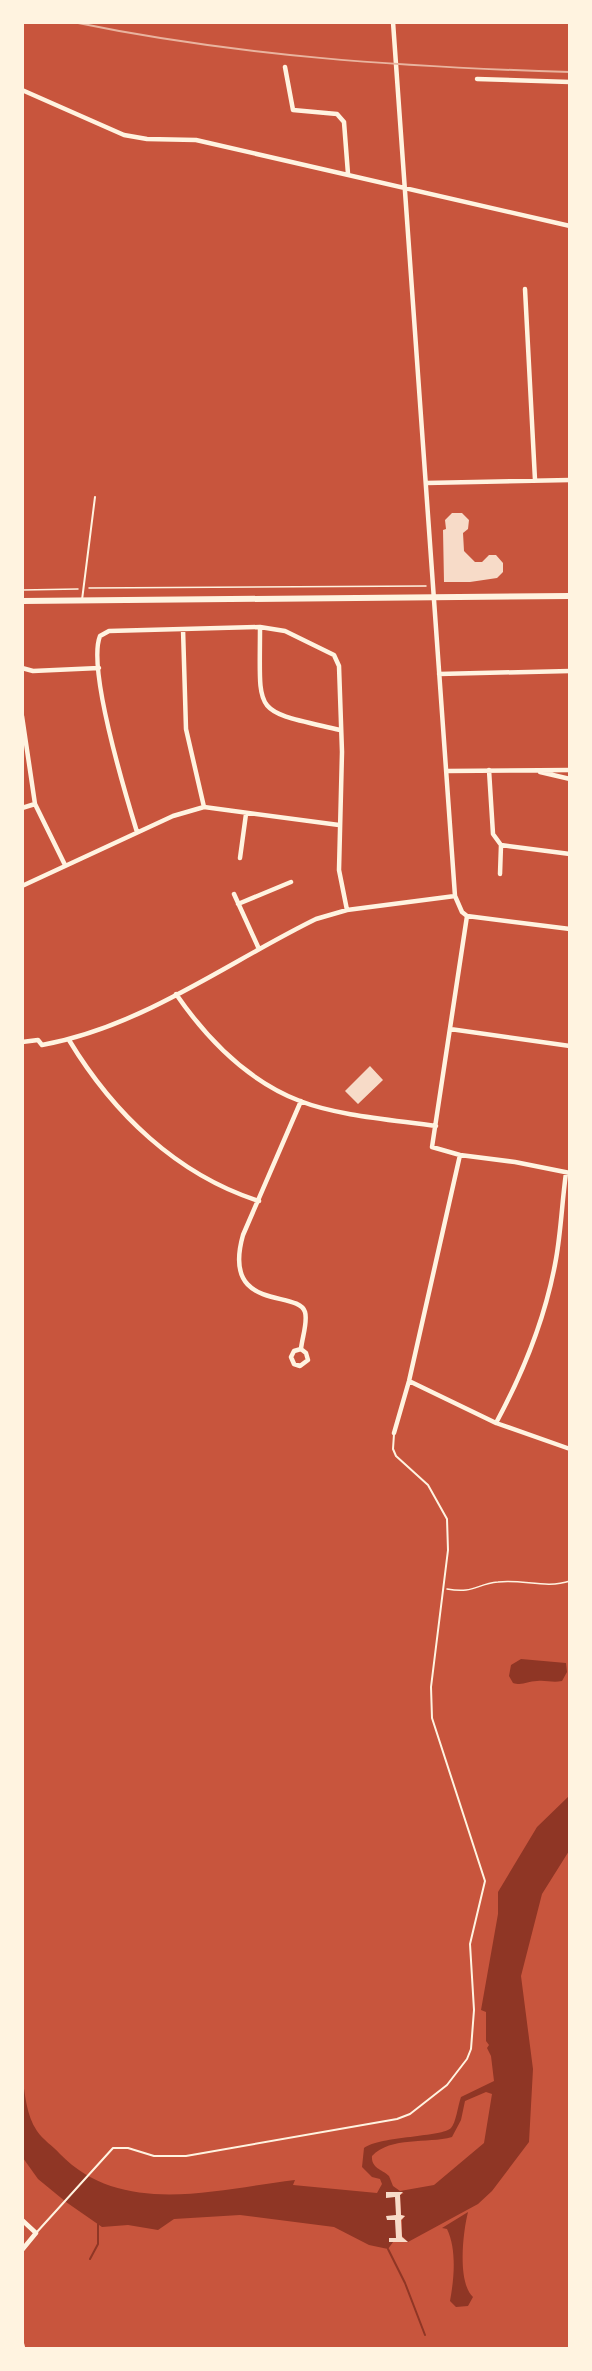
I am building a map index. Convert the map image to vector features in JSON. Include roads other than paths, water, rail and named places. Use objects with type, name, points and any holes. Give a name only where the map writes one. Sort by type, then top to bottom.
[{"type":"street","points":[[393,22],[455,896],[462,912],[468,916],[570,929]]},
{"type":"street","points":[[285,67],[293,110],[337,114],[344,122],[348,174]]},
{"type":"street","points":[[477,79],[570,82]]},
{"type":"street","points":[[22,90],[124,135],[147,139],[196,140],[570,226]]},
{"type":"street","points":[[525,289],[535,480]]},
{"type":"street","points":[[426,483],[570,480]]},
{"type":"street","points":[[22,601],[570,596]]},
{"type":"street","points":[[260,627],[260,691],[267,708],[280,716],[340,730]]},
{"type":"street","points":[[137,832],[111,745],[99,668],[98,641],[103,633],[260,627],[285,631],[334,655],[339,666],[339,870],[347,910]]},
{"type":"street","points":[[183,629],[186,729],[204,807]]},
{"type":"street","points":[[22,668],[33,671],[99,668]]},
{"type":"street","points":[[440,674],[570,671]]},
{"type":"street","points":[[22,716],[35,804],[65,865]]},
{"type":"street","points":[[489,770],[493,834],[501,845],[500,874]]},
{"type":"street","points":[[447,771],[570,770]]},
{"type":"street","points":[[533,771],[570,779]]},
{"type":"street","points":[[22,808],[35,804]]},
{"type":"street","points":[[22,886],[173,816],[204,807],[339,825]]},
{"type":"street","points":[[240,858],[246,814]]},
{"type":"street","points":[[501,845],[570,854]]},
{"type":"street","points":[[238,904],[291,882]]},
{"type":"street","points":[[234,894],[259,949]]},
{"type":"street","points":[[22,1042],[38,1040],[42,1045],[69,1040],[118,1024],[316,919],[347,910],[455,896]]},
{"type":"street","points":[[468,916],[432,1147],[460,1155],[515,1162],[568,1173],[556,1260],[542,1312],[524,1364],[496,1423]]},
{"type":"street","points":[[176,994],[197,1024],[224,1051],[262,1081],[301,1101],[436,1126]]},
{"type":"street","points":[[450,1029],[570,1046]]},
{"type":"street","points":[[69,1040],[103,1091],[167,1154],[215,1184],[259,1201]]},
{"type":"street","points":[[301,1101],[243,1235],[239,1255],[242,1272],[255,1292],[270,1298],[296,1302],[303,1308],[305,1318],[301,1349]]},
{"type":"street","points":[[394,1433],[409,1381],[460,1155]]},
{"type":"street","points":[[409,1381],[496,1423],[570,1449]]},
{"type":"street","points":[[22,2220],[37,2231],[22,2250]]},
{"type":"street","points":[[22,2344],[23,2349]]},
{"type":"lane","points":[[82,600],[95,497]]},
{"type":"lane","points":[[37,2231],[107,2152],[119,2147],[154,2156],[186,2157],[397,2120],[431,2099],[454,2077],[467,2059],[473,2037],[470,1944],[485,1881],[432,1718],[431,1688],[448,1550],[447,1519],[428,1485],[396,1456],[393,1449],[394,1433]]},
{"type":"waterway","points":[[90,2259],[98,2244],[98,2224]]},
{"type":"waterway","points":[[388,2249],[405,2283],[425,2335]]},
{"type":"railway","points":[[73,22],[196,43],[320,58],[445,67],[570,72]]}]
